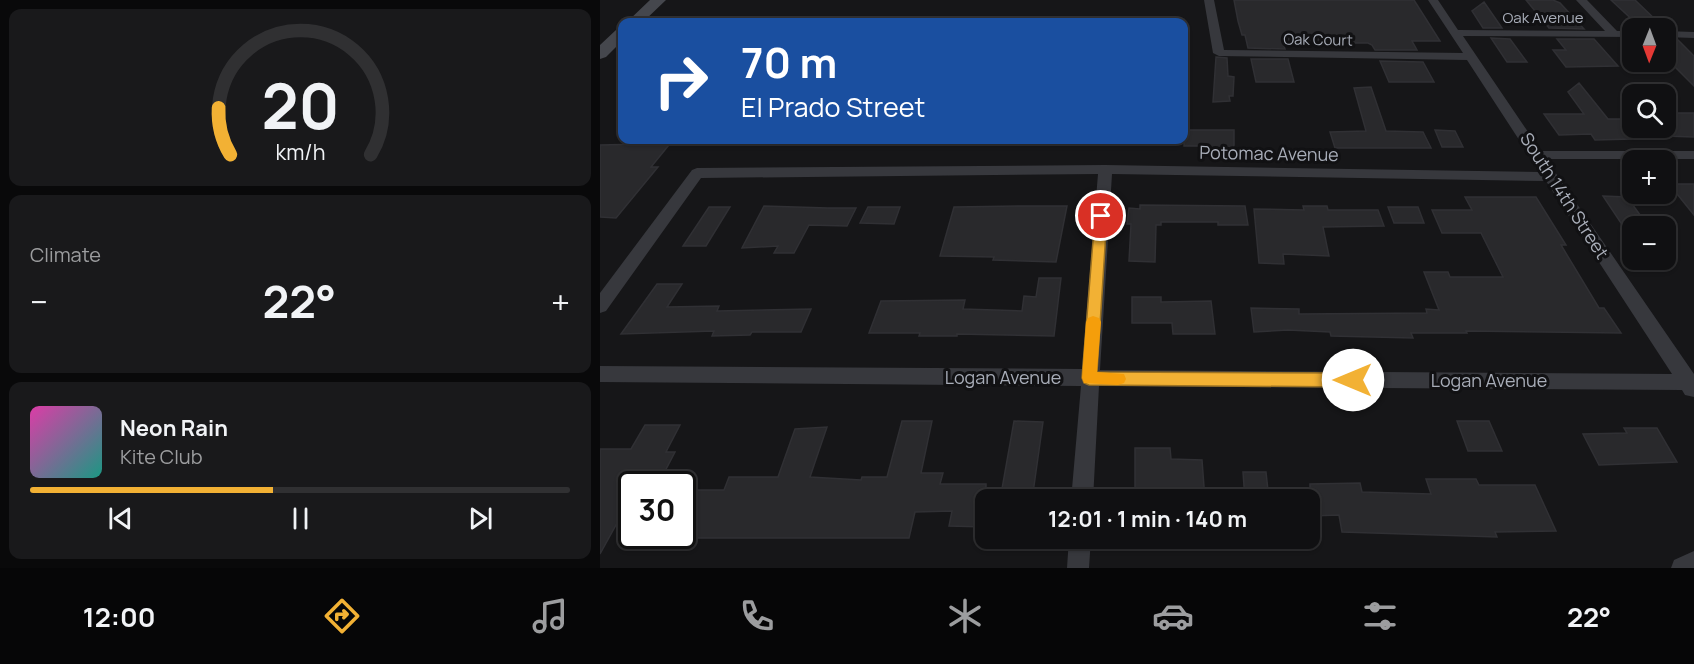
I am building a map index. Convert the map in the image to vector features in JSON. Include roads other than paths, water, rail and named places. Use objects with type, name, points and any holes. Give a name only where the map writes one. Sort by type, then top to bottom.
[{"type":"main road","points":[[638,18],[658,0]]},
{"type":"main road","points":[[600,54],[618,37]]},
{"type":"street","name":"Oak Court","points":[[1209,0],[1219,53],[1470,57]]},
{"type":"street","name":"South 14th Street","points":[[1433,0],[1692,386]]},
{"type":"street","points":[[1581,0],[1614,34]]},
{"type":"street","name":"Oak Avenue","points":[[1455,33],[1622,34]]},
{"type":"street","points":[[1676,34],[1694,35]]},
{"type":"street","points":[[1538,154],[1694,155]]},
{"type":"street","points":[[1083,489],[1105,169]]},
{"type":"street","name":"Potomac Avenue","points":[[600,306],[697,173],[1105,169],[1552,177]]},
{"type":"street","name":"Logan Avenue","points":[[600,374],[1692,386]]},
{"type":"street","points":[[1078,568],[1079,549]]},
{"type":"street","points":[[1682,568],[1694,562]]}]
